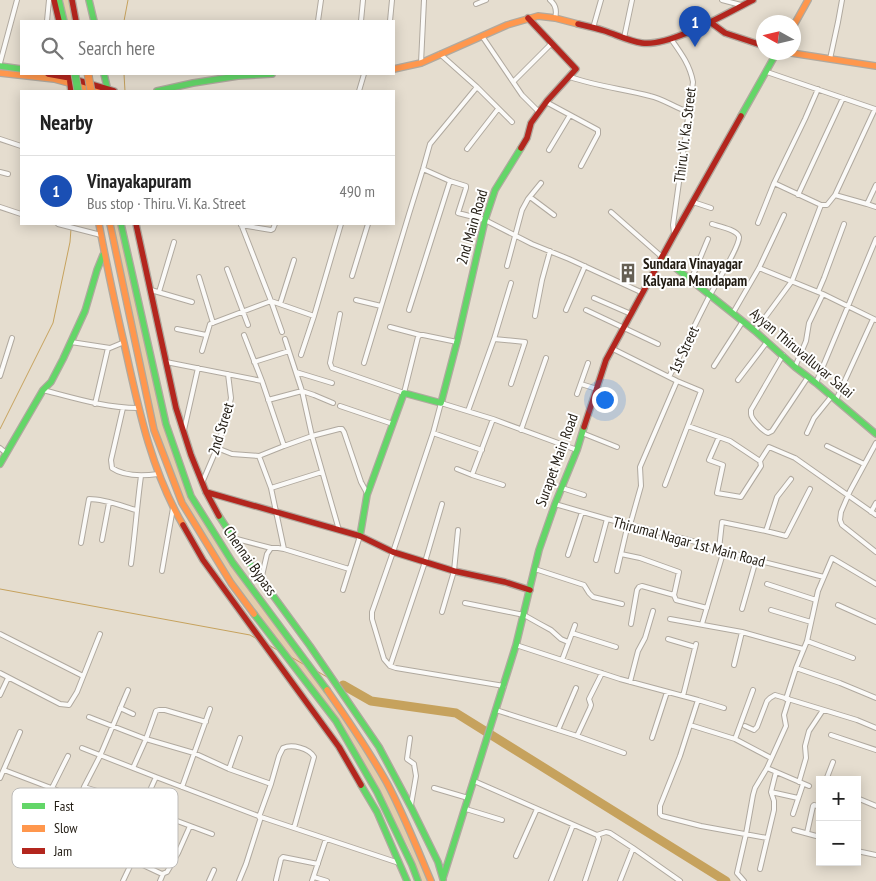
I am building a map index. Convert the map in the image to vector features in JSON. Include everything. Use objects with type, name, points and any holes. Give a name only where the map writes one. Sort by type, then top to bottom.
[{"type":"main road","points":[[54,0],[59,20]]},
{"type":"main road","points":[[59,0],[64,20]]},
{"type":"main road","points":[[72,0],[76,20]]},
{"type":"main road","points":[[89,0],[94,20]]},
{"type":"main road","points":[[395,69],[421,63],[507,25],[538,16],[555,18],[643,43],[655,43],[671,39],[710,22],[752,0]]},
{"type":"main road","points":[[799,15],[808,0]]},
{"type":"main road","points":[[528,18],[576,69],[570,77]]},
{"type":"main road","points":[[710,22],[725,33],[756,43]]},
{"type":"main road","points":[[801,54],[876,66]]},
{"type":"main road","name":"Surapet Main Road","points":[[442,880],[504,686],[524,615],[539,550],[577,450],[606,360],[773,60]]},
{"type":"main road","points":[[0,65],[20,69]]},
{"type":"main road","points":[[0,73],[20,75]]},
{"type":"main road","points":[[23,75],[57,78],[71,77],[107,90]]},
{"type":"main road","points":[[50,75],[57,78]]},
{"type":"main road","points":[[88,75],[91,90]]},
{"type":"main road","points":[[104,75],[110,90]]},
{"type":"main road","points":[[161,90],[193,82],[255,75]]},
{"type":"main road","points":[[71,77],[71,90]]},
{"type":"main road","points":[[71,77],[78,90]]},
{"type":"main road","points":[[71,77],[96,90]]},
{"type":"main road","name":"2nd Main Road","points":[[441,403],[457,342],[484,220],[495,190],[527,138],[531,124],[538,112],[570,77]]},
{"type":"main road","points":[[99,225],[122,342],[138,408],[158,474],[173,508],[203,560],[339,748],[377,812],[407,881]]},
{"type":"main road","name":"Chennai Bypass","points":[[110,225],[154,430],[182,503],[231,583],[336,721],[378,792],[418,881]]},
{"type":"main road","name":"Chennai Bypass","points":[[121,225],[166,424],[191,496],[233,563],[344,714],[387,783],[406,821],[430,879]]},
{"type":"main road","points":[[136,225],[176,408],[190,455],[206,492],[220,518],[261,580],[310,646],[379,747],[438,862],[442,880]]},
{"type":"main road","points":[[0,464],[3,450],[43,390],[51,382],[71,342],[86,311],[97,270],[104,253]]},
{"type":"main road","name":"Ayyan Thiruvalluvar Salai","points":[[662,257],[755,331],[833,399],[876,432]]},
{"type":"main road","points":[[360,536],[367,495],[404,393],[441,403]]},
{"type":"main road","points":[[206,492],[360,536],[393,552],[454,571],[505,582],[530,590]]},
{"type":"street","points":[[0,65],[17,0]]},
{"type":"street","points":[[47,20],[49,0]]},
{"type":"street","points":[[318,20],[321,0]]},
{"type":"street","points":[[361,20],[363,0]]},
{"type":"street","points":[[390,20],[392,0]]},
{"type":"street","points":[[421,63],[424,0]]},
{"type":"street","points":[[476,4],[486,0]]},
{"type":"street","points":[[550,0],[557,11],[555,18]]},
{"type":"street","points":[[593,28],[601,0]]},
{"type":"street","points":[[624,38],[632,0]]},
{"type":"street","points":[[722,0],[741,5]]},
{"type":"street","points":[[830,59],[842,0]]},
{"type":"street","points":[[482,36],[522,95],[538,112]]},
{"type":"street","name":"Thiru. Vi. Ka. Street","points":[[671,39],[688,62],[693,82],[673,225],[674,235]]},
{"type":"street","points":[[514,81],[552,43]]},
{"type":"street","points":[[440,54],[512,122]]},
{"type":"street","points":[[767,72],[876,109],[835,195],[827,205],[821,205],[774,183]]},
{"type":"street","points":[[359,90],[364,75]]},
{"type":"street","points":[[570,77],[651,96],[689,112]]},
{"type":"street","points":[[364,363],[430,144],[477,87]]},
{"type":"street","points":[[758,223],[774,183],[818,89]]},
{"type":"street","points":[[798,195],[843,98]]},
{"type":"street","points":[[546,102],[598,130],[598,134],[581,166]]},
{"type":"street","points":[[467,149],[498,109]]},
{"type":"street","points":[[550,150],[570,115]]},
{"type":"street","points":[[0,139],[20,146]]},
{"type":"street","points":[[423,169],[466,186],[458,213],[484,220],[532,244],[643,293]]},
{"type":"street","points":[[0,172],[8,174]]},
{"type":"street","points":[[409,310],[450,181]]},
{"type":"street","points":[[507,266],[522,210],[541,184]]},
{"type":"street","points":[[868,204],[876,185]]},
{"type":"street","points":[[835,195],[876,207]]},
{"type":"street","points":[[530,197],[554,215]]},
{"type":"street","points":[[693,202],[711,208]]},
{"type":"street","points":[[755,331],[792,281],[821,205]]},
{"type":"street","points":[[0,207],[20,214]]},
{"type":"street","points":[[611,212],[662,257]]},
{"type":"street","points":[[733,314],[759,268],[784,215]]},
{"type":"street","name":"1st Street","points":[[688,426],[701,391],[669,377],[733,254],[739,237],[738,233],[734,231],[712,224]]},
{"type":"street","points":[[818,292],[844,224]]},
{"type":"street","points":[[62,225],[101,234]]},
{"type":"street","points":[[241,225],[282,332]]},
{"type":"street","points":[[246,225],[271,230],[275,225]]},
{"type":"street","points":[[301,355],[341,225]]},
{"type":"street","points":[[352,276],[368,225]]},
{"type":"street","points":[[691,280],[708,239]]},
{"type":"street","points":[[816,383],[876,240]]},
{"type":"street","points":[[159,292],[174,242]]},
{"type":"street","points":[[535,316],[550,252]]},
{"type":"street","points":[[280,304],[294,260]]},
{"type":"street","points":[[566,310],[585,266]]},
{"type":"street","points":[[759,268],[823,294],[874,319],[833,399],[814,418],[807,433]]},
{"type":"street","points":[[227,269],[248,325]]},
{"type":"street","points":[[199,278],[213,323]]},
{"type":"street","points":[[468,411],[494,339],[511,283]]},
{"type":"street","points":[[151,290],[192,302]]},
{"type":"street","points":[[795,367],[806,340],[809,323],[823,294]]},
{"type":"street","points":[[594,298],[631,314]]},
{"type":"street","points":[[356,300],[381,306]]},
{"type":"street","points":[[202,351],[209,325],[271,301],[314,316]]},
{"type":"street","points":[[586,310],[658,344]]},
{"type":"street","points":[[340,314],[330,366],[404,393],[420,335]]},
{"type":"street","points":[[714,366],[742,321]]},
{"type":"street","points":[[390,327],[457,342]]},
{"type":"street","points":[[178,329],[206,334]]},
{"type":"street","points":[[244,335],[284,446]]},
{"type":"street","points":[[0,376],[12,338]]},
{"type":"street","points":[[285,339],[302,391],[312,436],[339,530]]},
{"type":"street","points":[[494,339],[525,342],[512,384]]},
{"type":"street","points":[[71,342],[108,348],[122,342]]},
{"type":"street","points":[[738,380],[767,342]]},
{"type":"street","points":[[95,404],[108,348]]},
{"type":"street","points":[[612,349],[669,377]]},
{"type":"street","points":[[254,362],[289,351]]},
{"type":"street","points":[[783,355],[752,410],[752,417],[764,431],[768,433],[772,431],[808,376]]},
{"type":"street","points":[[521,430],[546,358]]},
{"type":"street","points":[[0,360],[5,361]]},
{"type":"street","points":[[165,362],[262,381]]},
{"type":"street","points":[[577,394],[588,363]]},
{"type":"street","points":[[183,432],[198,368]]},
{"type":"street","points":[[296,372],[332,384]]},
{"type":"street","name":"2nd Street","points":[[202,483],[217,448],[228,412],[231,398],[228,374]]},
{"type":"street","points":[[617,570],[641,486],[640,467],[677,381]]},
{"type":"street","points":[[581,384],[597,388]]},
{"type":"street","points":[[43,390],[95,404],[138,408]]},
{"type":"street","points":[[268,400],[302,391],[333,403]]},
{"type":"street","points":[[504,686],[390,666],[384,659],[372,619],[372,612],[433,433],[441,403],[493,419],[577,450]]},
{"type":"street","points":[[340,406],[393,424]]},
{"type":"street","points":[[123,408],[111,465],[115,470],[141,476],[158,474]]},
{"type":"street","points":[[472,475],[493,419]]},
{"type":"street","points":[[665,485],[688,426],[730,442],[760,461]]},
{"type":"street","points":[[217,448],[232,454],[259,456],[312,436],[342,429],[367,495]]},
{"type":"street","points":[[433,433],[482,450]]},
{"type":"street","points":[[582,433],[617,447]]},
{"type":"street","points":[[719,438],[709,460],[723,465],[717,494],[741,497],[761,466],[760,461],[769,447],[795,458],[876,515]]},
{"type":"street","points":[[876,443],[848,496],[841,512],[840,520],[842,525],[876,552]]},
{"type":"street","points":[[827,446],[864,464]]},
{"type":"street","points":[[259,456],[271,488],[284,549]]},
{"type":"street","points":[[457,469],[503,485]]},
{"type":"street","points":[[271,488],[322,472]]},
{"type":"street","points":[[131,564],[141,476]]},
{"type":"street","points":[[766,531],[777,497],[791,479]]},
{"type":"street","points":[[562,488],[584,495]]},
{"type":"street","points":[[702,624],[722,550],[722,522],[786,536],[810,489]]},
{"type":"street","points":[[81,543],[90,499],[109,502],[136,510]]},
{"type":"street","points":[[102,540],[109,502]]},
{"type":"street","points":[[871,512],[876,503]]},
{"type":"street","points":[[390,666],[425,562],[442,504]]},
{"type":"street","name":"Thirumal Nagar 1st Main Road","points":[[555,504],[824,577]]},
{"type":"street","points":[[162,571],[173,508]]},
{"type":"street","points":[[568,555],[582,512]]},
{"type":"street","points":[[596,560],[607,519]]},
{"type":"street","points":[[442,612],[454,571],[458,530]]},
{"type":"street","points":[[343,590],[360,536]]},
{"type":"street","points":[[233,538],[271,548],[284,549],[350,569]]},
{"type":"street","points":[[261,580],[267,554],[271,548]]},
{"type":"street","points":[[621,554],[647,560],[679,572],[674,595],[676,600],[707,608]]},
{"type":"street","points":[[744,881],[737,873],[753,795],[786,726],[784,715],[787,699],[796,668],[807,641],[818,591],[832,558],[876,584]]},
{"type":"street","points":[[742,609],[756,560]]},
{"type":"street","points":[[535,569],[584,586],[593,596],[622,604]]},
{"type":"street","points":[[767,584],[816,600]]},
{"type":"street","points":[[631,624],[639,587],[642,586],[674,595]]},
{"type":"street","points":[[465,603],[524,615],[551,630],[561,640],[568,642]]},
{"type":"street","points":[[838,606],[876,622]]},
{"type":"street","points":[[771,610],[811,622]]},
{"type":"street","points":[[630,682],[638,651],[645,638],[653,611]]},
{"type":"street","points":[[670,619],[742,632],[803,649]]},
{"type":"street","points":[[562,660],[575,625]]},
{"type":"street","points":[[734,665],[742,632]]},
{"type":"street","points":[[572,633],[616,646]]},
{"type":"street","points":[[0,634],[83,676]]},
{"type":"street","points":[[0,673],[60,704],[69,704],[77,692],[100,634]]},
{"type":"street","points":[[668,639],[696,646],[683,696]]},
{"type":"street","points":[[807,641],[853,658]]},
{"type":"street","points":[[516,645],[630,682],[724,708]]},
{"type":"street","points":[[796,668],[876,698]]},
{"type":"street","points":[[577,736],[591,705],[589,699],[602,673]]},
{"type":"street","points":[[0,695],[8,678]]},
{"type":"street","points":[[558,730],[576,688]]},
{"type":"street","points":[[84,788],[128,690]]},
{"type":"street","points":[[735,739],[752,690]]},
{"type":"street","points":[[652,738],[667,692]]},
{"type":"street","points":[[745,726],[754,730],[758,728],[767,701],[775,696],[857,720],[876,728]]},
{"type":"street","points":[[698,700],[680,756],[660,806],[660,814],[701,826],[767,838]]},
{"type":"street","points":[[120,708],[133,714]]},
{"type":"street","points":[[182,787],[210,709]]},
{"type":"street","points":[[133,768],[156,711],[165,710],[206,722]]},
{"type":"street","points":[[496,710],[624,753]]},
{"type":"street","points":[[793,814],[806,758],[805,746],[809,731],[824,710]]},
{"type":"street","points":[[89,717],[146,739],[194,753],[229,769],[271,784]]},
{"type":"street","points":[[690,725],[735,739],[771,758]]},
{"type":"street","points":[[0,778],[20,732]]},
{"type":"street","points":[[831,735],[876,750]]},
{"type":"street","points":[[229,769],[240,738]]},
{"type":"street","points":[[410,738],[407,760],[414,764],[416,776],[410,807]]},
{"type":"street","points":[[246,881],[240,880],[279,756],[283,748],[289,745],[312,753],[314,758],[294,828]]},
{"type":"street","points":[[82,748],[260,817],[399,863]]},
{"type":"street","points":[[4,770],[52,788],[68,756]]},
{"type":"street","points":[[828,776],[833,762]]},
{"type":"street","points":[[767,768],[809,786]]},
{"type":"street","points":[[760,869],[774,810],[771,792],[776,772]]},
{"type":"street","points":[[151,788],[156,777]]},
{"type":"street","points":[[474,781],[597,835],[608,832],[680,881]]},
{"type":"street","points":[[434,788],[469,798]]},
{"type":"street","points":[[771,792],[798,798]]},
{"type":"street","points":[[861,799],[876,805]]},
{"type":"street","points":[[807,833],[813,806],[816,806]]},
{"type":"street","points":[[466,809],[502,820]]},
{"type":"street","points":[[516,856],[537,809]]},
{"type":"street","points":[[178,822],[212,834]]},
{"type":"street","points":[[551,881],[573,825]]},
{"type":"street","points":[[178,853],[190,826]]},
{"type":"street","points":[[794,830],[816,836]]},
{"type":"street","points":[[585,881],[598,842],[597,835]]},
{"type":"street","points":[[326,839],[313,879],[327,881]]},
{"type":"street","points":[[620,881],[633,848]]},
{"type":"street","points":[[861,852],[876,855]]},
{"type":"street","points":[[276,880],[283,857],[318,864]]},
{"type":"street","points":[[123,881],[129,868]]},
{"type":"street","points":[[150,868],[163,874]]},
{"type":"street","points":[[160,881],[163,874],[169,868]]},
{"type":"street","points":[[209,881],[214,870]]},
{"type":"shaded area","points":[[63,0],[68,0],[73,20],[68,20]]},
{"type":"shaded area","points":[[113,225],[119,225],[163,425],[189,496],[231,566],[310,671],[366,753],[396,805],[429,881],[421,881],[410,850],[361,759],[233,580],[184,503],[158,433]]},
{"type":"waterway","points":[[124,20],[128,0]]},
{"type":"waterway","points":[[124,75],[125,90]]},
{"type":"waterway","points":[[0,429],[53,323],[71,229]]},
{"type":"waterway","points":[[0,589],[250,635],[257,639]]},
{"type":"waterway","points":[[267,644],[279,651]]},
{"type":"waterway","points":[[291,657],[303,664]]},
{"type":"waterway","points":[[315,670],[327,677]]},
{"type":"waterway","points":[[337,682],[343,685]]},
{"type":"waterway","points":[[343,685],[371,701],[456,713],[726,881]]},
{"type":"traffic: fast","points":[[59,0],[64,20]]},
{"type":"traffic: fast","points":[[89,0],[94,20]]},
{"type":"traffic: fast","points":[[741,116],[772,60]]},
{"type":"traffic: fast","points":[[0,66],[20,69]]},
{"type":"traffic: fast","points":[[75,75],[78,90]]},
{"type":"traffic: fast","points":[[104,75],[108,90]]},
{"type":"traffic: fast","points":[[162,90],[193,83],[255,75]]},
{"type":"traffic: fast","points":[[360,536],[367,495],[404,393],[441,403],[485,220],[495,190],[521,148]]},
{"type":"traffic: fast","points":[[121,225],[166,424],[191,496],[233,563],[327,690]]},
{"type":"traffic: fast","points":[[0,464],[43,390],[51,382],[63,359],[85,311],[103,255]]},
{"type":"traffic: fast","points":[[662,257],[755,331],[876,434]]},
{"type":"traffic: fast","points":[[443,878],[516,645],[539,550],[584,427]]},
{"type":"traffic: fast","points":[[219,516],[253,568],[310,646],[379,747],[438,862],[443,879]]},
{"type":"traffic: fast","points":[[254,614],[336,721],[377,792],[418,881]]},
{"type":"traffic: fast","points":[[361,785],[377,812],[407,881]]},
{"type":"traffic: slow","points":[[800,15],[808,0]]},
{"type":"traffic: slow","points":[[395,69],[421,63],[507,25],[538,16],[578,24]]},
{"type":"traffic: slow","points":[[801,54],[876,66]]},
{"type":"traffic: slow","points":[[0,73],[54,79],[94,90]]},
{"type":"traffic: slow","points":[[88,75],[91,90]]},
{"type":"traffic: slow","points":[[99,225],[115,304],[148,441],[163,484],[183,525]]},
{"type":"traffic: slow","points":[[110,225],[154,430],[182,503],[231,583],[254,614]]},
{"type":"traffic: slow","points":[[327,690],[387,783],[405,819],[431,881]]},
{"type":"traffic: jam","points":[[54,0],[59,20]]},
{"type":"traffic: jam","points":[[72,0],[76,20]]},
{"type":"traffic: jam","points":[[578,24],[637,42],[654,43],[683,35],[753,0]]},
{"type":"traffic: jam","points":[[521,148],[527,138],[531,123],[547,101],[576,69],[528,18]]},
{"type":"traffic: jam","points":[[710,22],[725,33],[756,43]]},
{"type":"traffic: jam","points":[[54,75],[111,90]]},
{"type":"traffic: jam","points":[[69,75],[71,90]]},
{"type":"traffic: jam","points":[[584,427],[606,360],[741,116]]},
{"type":"traffic: jam","points":[[136,225],[176,408],[191,455],[206,492],[219,516]]},
{"type":"traffic: jam","points":[[206,492],[360,536],[393,552],[454,571],[505,582],[530,590]]},
{"type":"traffic: jam","points":[[183,525],[203,560],[339,747],[361,785]]},
{"type":"place","name":"Vinayakapuram","points":[[695,47]]},
{"type":"place","name":"Sundara Vinayagar Kalyana Mandapam","points":[[628,273]]}]
